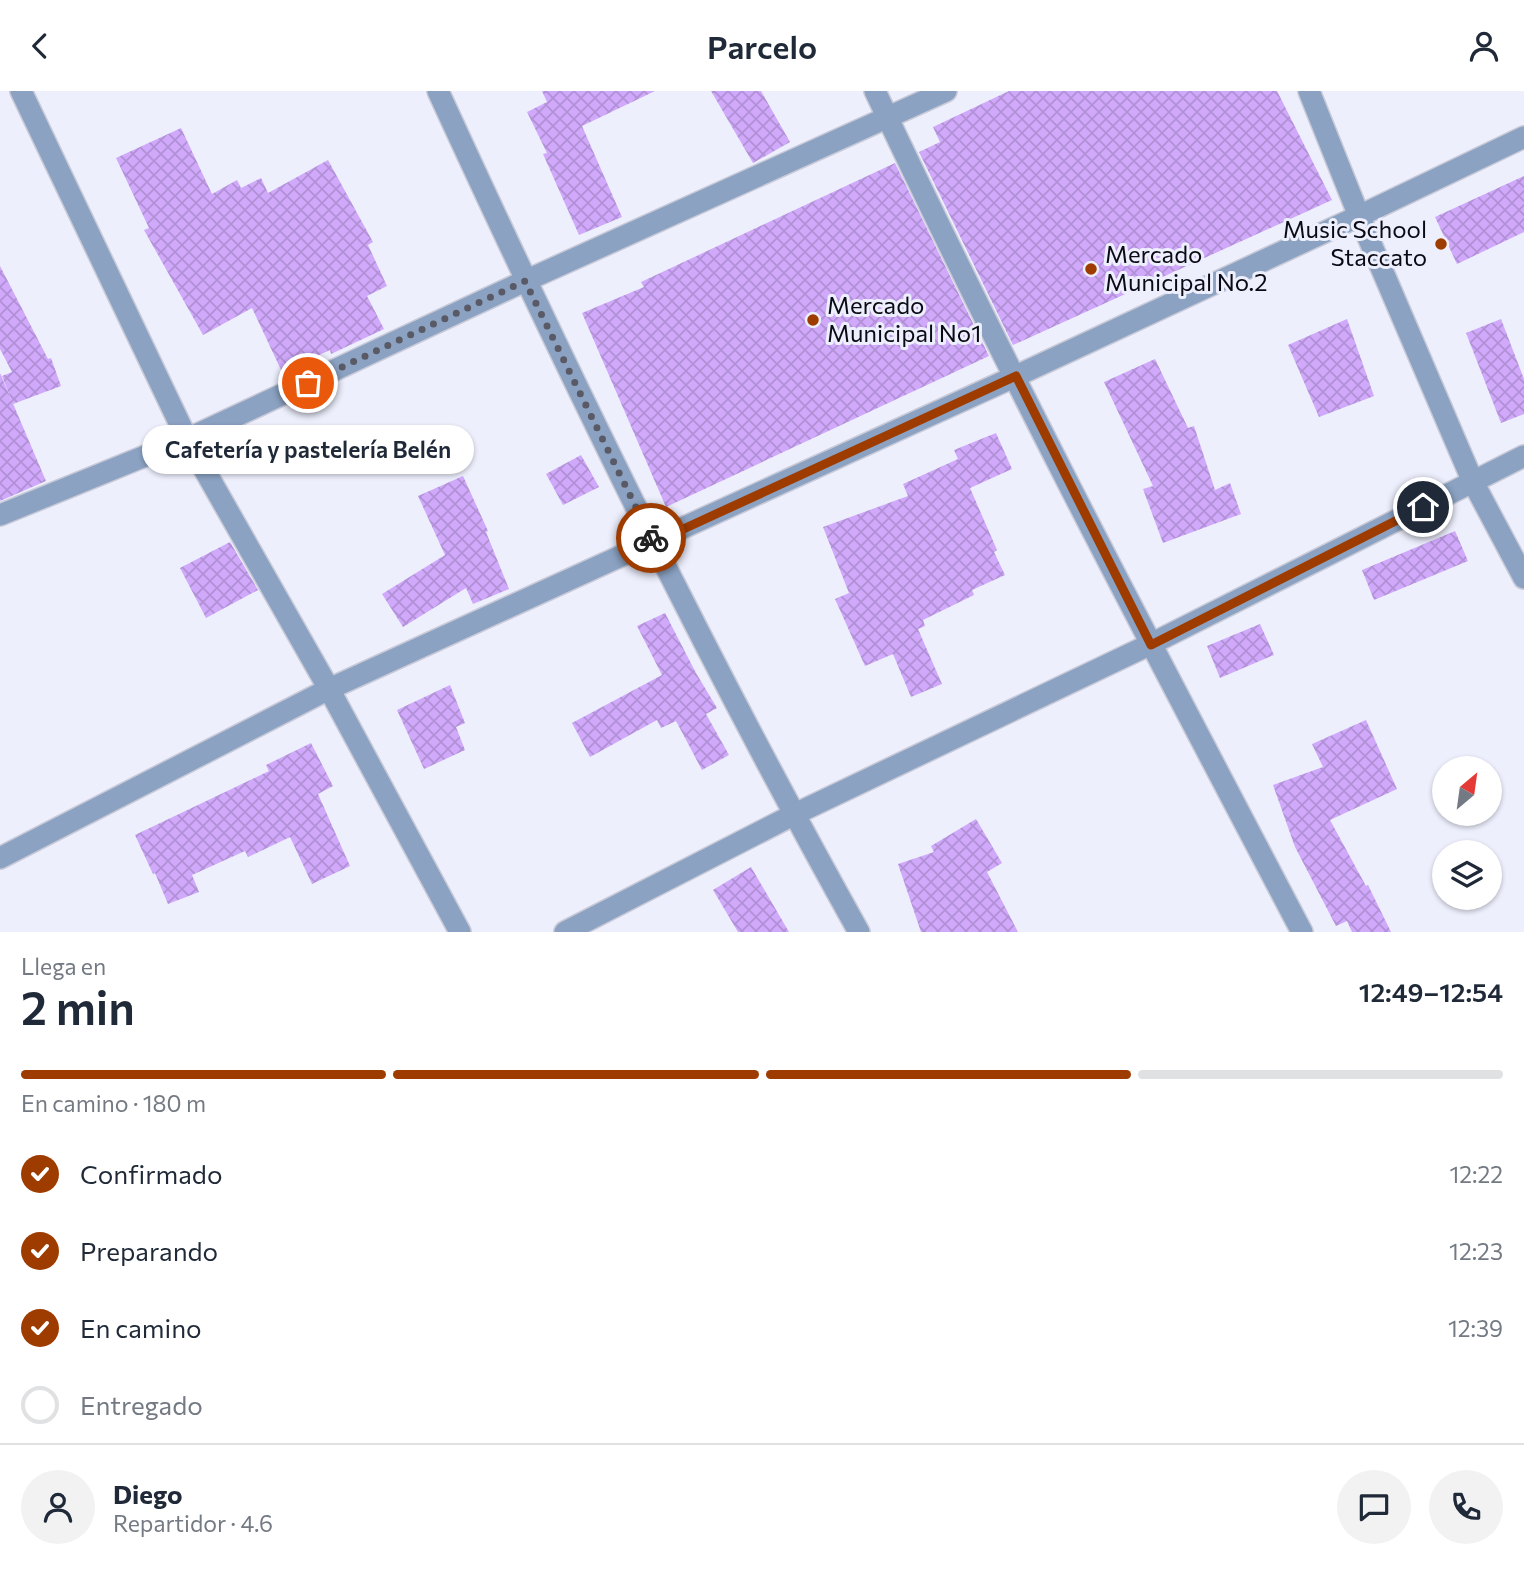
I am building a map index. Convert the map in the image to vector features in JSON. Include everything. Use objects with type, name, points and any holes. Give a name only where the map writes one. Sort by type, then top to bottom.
[{"type":"street","points":[[21,91],[187,439],[329,689],[460,932]]},
{"type":"street","points":[[438,91],[525,281],[653,543],[793,815],[859,932]]},
{"type":"street","points":[[875,91],[1151,645],[1302,932]]},
{"type":"street","points":[[0,515],[187,439],[525,281],[946,91]]},
{"type":"street","points":[[1309,91],[1359,216],[1473,482],[1524,578]]},
{"type":"street","points":[[0,858],[329,689],[1016,376],[1524,137]]},
{"type":"street","points":[[565,932],[793,815],[1151,645],[1524,456]]},
{"type":"building","points":[[542,91],[655,91],[582,126],[622,217],[579,235],[543,154],[547,153],[527,112],[547,102]]},
{"type":"building","points":[[711,91],[761,91],[790,142],[753,163]]},
{"type":"building","name":"Mercado Municipal No.2","points":[[1009,91],[1277,91],[1332,200],[1013,345],[919,152],[940,142],[933,127]]},
{"type":"building","points":[[181,128],[212,194],[237,180],[241,188],[261,178],[268,193],[328,160],[373,242],[368,245],[387,286],[367,296],[384,329],[331,354],[330,350],[282,372],[252,308],[203,335],[144,230],[149,228],[116,158]]},
{"type":"building","name":"Mercado Municipal No1","points":[[895,163],[989,356],[666,507],[582,313],[644,287],[641,282]]},
{"type":"building","points":[[1524,176],[1524,232],[1457,264],[1435,217]]},
{"type":"building","points":[[0,266],[48,359],[51,358],[61,386],[13,404],[2,376],[12,372],[0,349]]},
{"type":"building","points":[[1347,319],[1374,396],[1319,417],[1288,345]]},
{"type":"building","points":[[1501,319],[1524,379],[1524,414],[1501,423],[1466,333]]},
{"type":"building","points":[[1155,359],[1188,428],[1194,426],[1215,490],[1230,483],[1241,514],[1163,543],[1143,489],[1153,486],[1104,382]]},
{"type":"building","points":[[0,373],[46,481],[0,501]]},
{"type":"building","points":[[996,433],[1012,469],[970,488],[1005,575],[972,590],[974,595],[923,620],[925,626],[918,629],[942,684],[911,697],[893,654],[865,666],[835,599],[849,593],[823,527],[908,496],[903,484],[958,459],[954,450]]},
{"type":"building","points":[[581,455],[599,487],[563,505],[546,474]]},
{"type":"building","points":[[463,476],[488,531],[486,532],[509,589],[473,604],[466,588],[403,627],[382,594],[445,555],[418,496]]},
{"type":"building","points":[[1455,531],[1468,561],[1374,600],[1362,570]]},
{"type":"building","points":[[230,542],[258,590],[206,618],[180,568]]},
{"type":"building","points":[[665,613],[717,708],[706,714],[729,755],[702,770],[676,721],[661,728],[657,720],[590,757],[572,723],[662,675],[637,626]]},
{"type":"building","points":[[1260,624],[1274,655],[1220,678],[1207,646]]},
{"type":"building","points":[[450,685],[465,723],[456,727],[465,750],[424,769],[397,710]]},
{"type":"building","points":[[1366,720],[1397,789],[1330,820],[1366,886],[1368,885],[1391,932],[1352,932],[1347,921],[1336,926],[1295,847],[1273,785],[1323,767],[1312,744]]},
{"type":"building","points":[[311,743],[333,786],[318,794],[350,866],[312,884],[290,837],[248,857],[245,851],[192,875],[199,892],[168,904],[135,835],[269,771],[266,765]]},
{"type":"building","points":[[976,819],[1002,863],[987,872],[1018,932],[921,932],[898,864],[934,852],[931,846]]},
{"type":"building","points":[[751,867],[789,932],[738,932],[713,890]]},
{"type":"way so far","points":[[308,383],[525,281],[651,538]]},
{"type":"place","name":"Music School Staccato","points":[[1441,244]]},
{"type":"place","name":"Mercado Municipal No.2","points":[[1091,269]]},
{"type":"place","name":"Mercado Municipal No1","points":[[813,320]]},
{"type":"place","name":"Cafetería y pastelería Belén","points":[[308,383]]},
{"type":"route","points":[[651,538],[653,543],[1016,376],[1151,645],[1423,507]]}]
